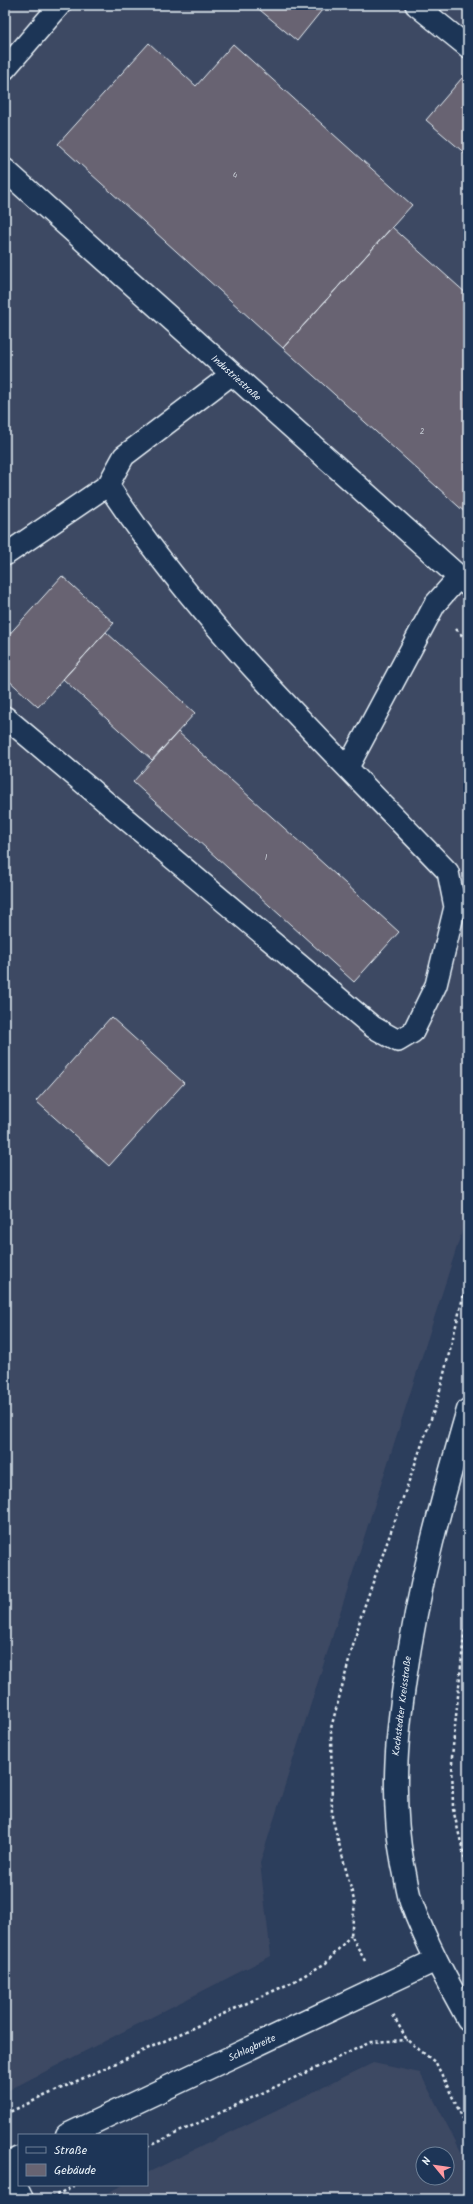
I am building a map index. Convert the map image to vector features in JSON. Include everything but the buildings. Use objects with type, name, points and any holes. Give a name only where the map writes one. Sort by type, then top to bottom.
[{"type":"street","name":"Industriestraße","points":[[5,170],[464,581]]},
{"type":"street","name":"Kochstedter Kreisstraße","points":[[468,1410],[428,1552],[416,1609],[397,1729],[395,1766],[395,1802],[399,1843],[411,1901],[436,1960],[468,2019]]},
{"type":"street","name":"Schlagbreite","points":[[69,2134],[436,1960]]},
{"type":"street","points":[[18,2158],[5,2165],[22,2199]]},
{"type":"lane","points":[[5,69],[60,5]]},
{"type":"lane","points":[[416,5],[468,47]]},
{"type":"lane","points":[[5,555],[108,485],[124,456],[232,374]]},
{"type":"lane","points":[[5,717],[373,1027],[398,1041],[413,1032],[436,985],[455,907],[448,872],[238,651],[139,532],[108,485]]},
{"type":"lane","points":[[348,767],[435,604],[464,581]]},
{"type":"path","points":[[5,2114],[293,1982],[326,1963],[351,1935],[355,1904],[332,1817],[331,1728],[361,1616],[437,1402],[468,1277]]},
{"type":"path","points":[[468,1618],[462,1650],[452,1757],[453,1809],[468,1872]]},
{"type":"path","points":[[148,2147],[371,2042],[407,2040],[436,2063],[468,2129]]},
{"type":"path","points":[[49,2199],[73,2186]]},
{"type":"shaded area","points":[[5,5],[468,5],[468,1212],[260,1863],[271,1956],[5,2092]]},
{"type":"shaded area","points":[[373,2063],[420,2073],[468,2165],[468,2199],[95,2199],[121,2186],[148,2186],[148,2173]]}]
